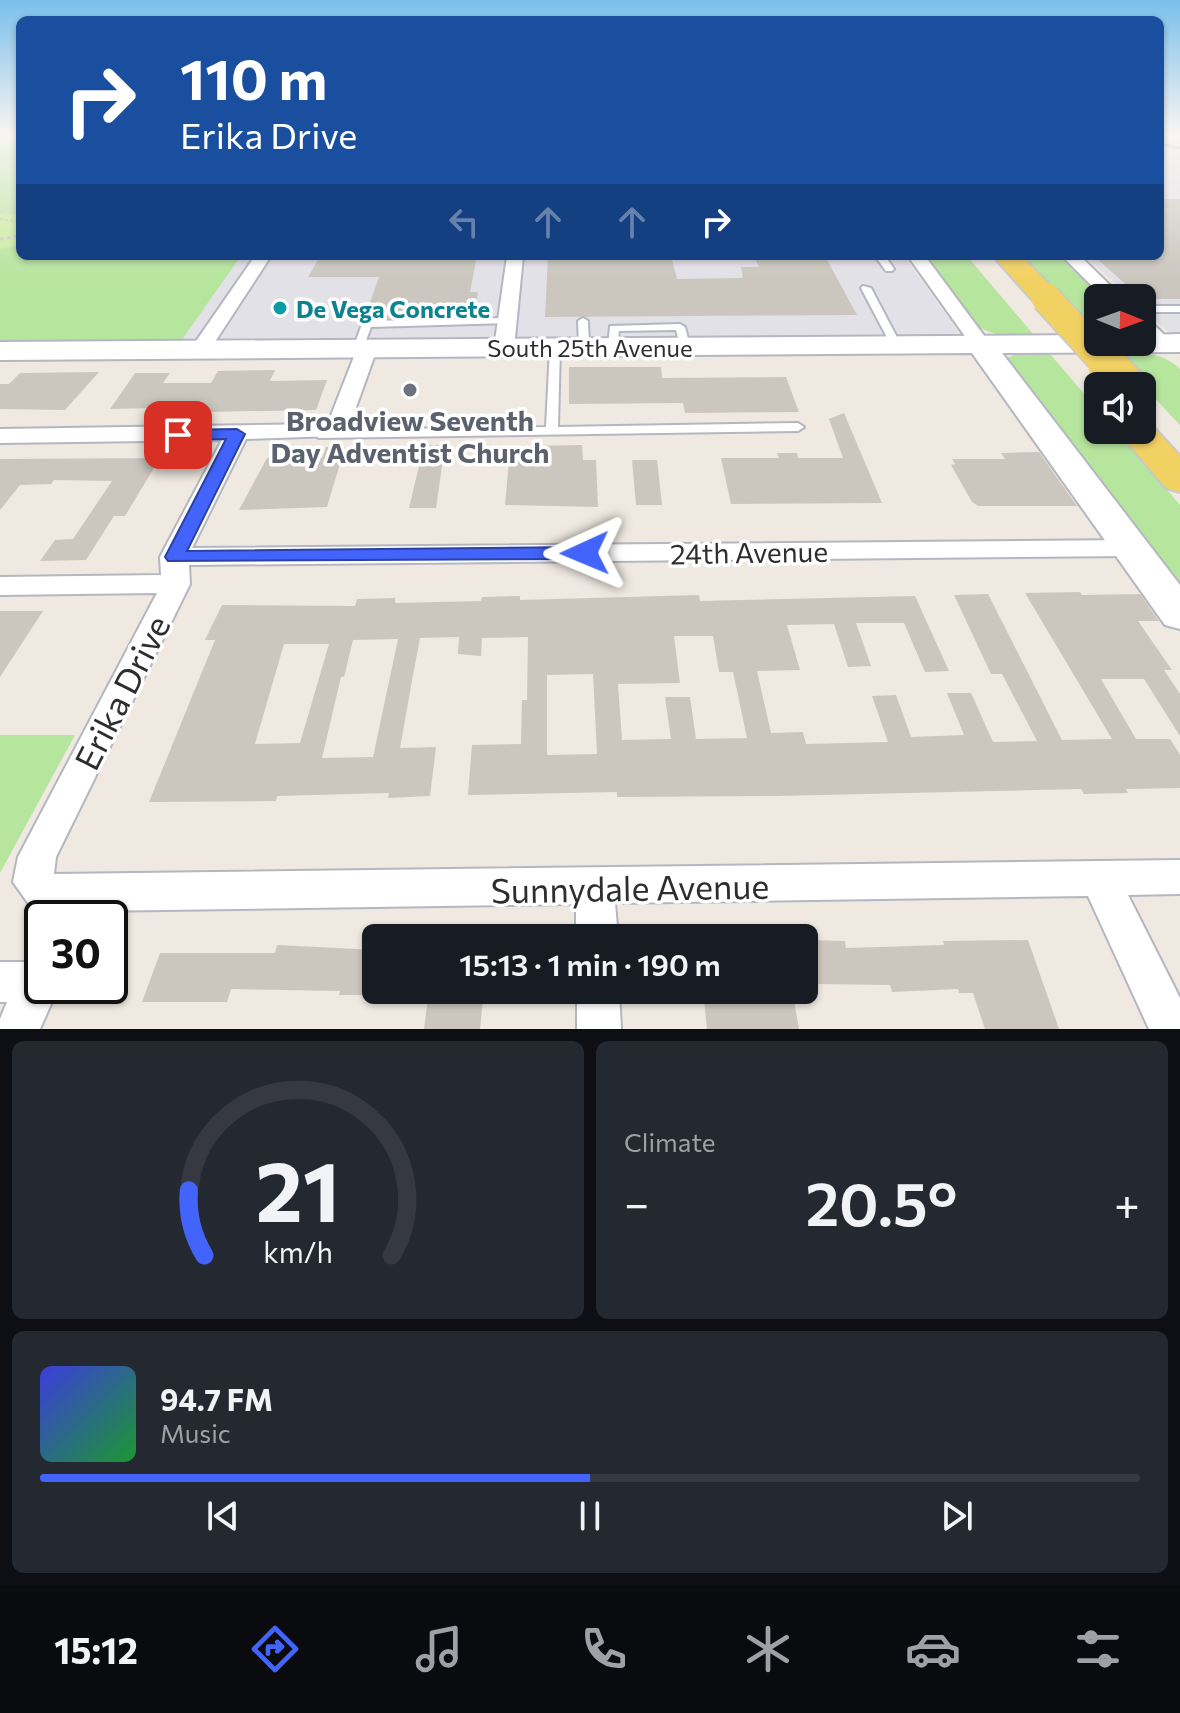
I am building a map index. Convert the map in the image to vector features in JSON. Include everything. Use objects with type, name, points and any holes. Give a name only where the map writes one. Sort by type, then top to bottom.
[{"type":"main road","points":[[989,260],[1112,372]]},
{"type":"main road","points":[[1010,260],[1088,372]]},
{"type":"main road","points":[[1156,418],[1180,443]]},
{"type":"main road","points":[[1148,444],[1180,480]]},
{"type":"street","points":[[200,350],[260,260]]},
{"type":"street","points":[[506,334],[515,260]]},
{"type":"street","points":[[919,260],[1180,615]]},
{"type":"street","points":[[1074,260],[1099,284]]},
{"type":"street","name":"South 25th Avenue","points":[[0,351],[362,349],[506,334],[685,347],[1166,343]]},
{"type":"street","points":[[0,436],[322,432],[340,421],[362,349]]},
{"type":"street","name":"Erika Drive","points":[[61,900],[42,891],[33,882],[37,857],[175,571],[237,434]]},
{"type":"street","name":"24th Avenue","points":[[0,586],[175,571],[1131,548]]},
{"type":"street","name":"Sunnydale Avenue","points":[[128,904],[595,888],[1180,877]]},
{"type":"street","points":[[1100,879],[1172,1029]]},
{"type":"street","points":[[595,888],[596,924]]},
{"type":"street","points":[[18,1029],[24,996]]},
{"type":"street","points":[[598,1004],[599,1029]]},
{"type":"lane","points":[[883,260],[889,269]]},
{"type":"lane","points":[[866,288],[896,345]]},
{"type":"lane","points":[[1156,309],[1180,309]]},
{"type":"lane","points":[[552,430],[584,341]]},
{"type":"lane","points":[[322,432],[798,427]]},
{"type":"shaded area","points":[[1164,181],[1180,181],[1180,342],[1156,321],[1156,284],[1116,284],[1089,260],[1164,260]]},
{"type":"shaded area","points":[[238,260],[907,260],[959,333],[891,341],[181,341]]},
{"type":"green space","points":[[0,181],[16,181],[16,260],[238,260],[181,341],[0,342]]},
{"type":"green space","points":[[0,214],[16,214],[16,246],[0,249]]},
{"type":"green space","points":[[929,260],[970,260],[1034,335],[995,334],[980,328]]},
{"type":"green space","points":[[1023,260],[1066,260],[1091,284],[1084,284],[1084,320]]},
{"type":"green space","points":[[1050,354],[1084,394],[1084,444],[1128,444],[1180,505],[1180,592],[1007,362],[1007,358]]},
{"type":"green space","points":[[1115,356],[1156,356],[1180,369],[1180,425],[1156,400],[1156,372],[1130,372]]},
{"type":"green space","points":[[0,735],[75,735],[0,873]]},
{"type":"building","points":[[1164,199],[1180,199],[1180,299],[1156,299],[1156,284],[1125,284],[1098,260],[1164,260]]},
{"type":"building","points":[[318,260],[476,260],[470,292],[478,292],[474,316],[364,319],[379,277],[308,277]]},
{"type":"building","points":[[548,260],[672,260],[677,279],[743,278],[741,267],[759,267],[756,260],[827,260],[857,315],[545,317]]},
{"type":"building","points":[[569,367],[661,367],[662,378],[786,377],[799,412],[685,413],[683,403],[569,404]]},
{"type":"building","points":[[275,370],[270,381],[327,380],[316,410],[155,413],[158,408],[110,409],[135,373],[170,373],[163,383],[211,383],[218,371]]},
{"type":"building","points":[[99,372],[65,410],[0,409],[0,384],[9,384],[20,373]]},
{"type":"building","points":[[844,413],[882,503],[731,504],[721,458],[779,458],[777,453],[797,453],[798,458],[843,458],[829,419]]},
{"type":"building","points":[[424,445],[445,445],[436,508],[409,508]]},
{"type":"building","points":[[582,445],[583,460],[596,460],[598,507],[505,505],[509,460],[529,460],[530,446]]},
{"type":"building","points":[[326,447],[345,447],[327,507],[239,510],[267,458],[322,458]]},
{"type":"building","points":[[1039,452],[1077,506],[978,506],[972,502],[951,465],[955,464],[952,459],[1005,459],[1001,453]]},
{"type":"building","points":[[160,458],[125,516],[114,516],[86,560],[40,561],[55,540],[73,539],[112,481],[54,480],[51,484],[20,485],[0,510],[0,459]]},
{"type":"building","points":[[632,460],[657,460],[662,505],[636,505]]},
{"type":"building","points":[[1025,593],[1140,594],[1159,621],[1138,621],[1172,670],[1164,670],[1180,694],[1180,736],[1144,679],[1101,679],[1136,739],[1170,739],[1180,755],[1180,788],[1084,794],[1081,789],[777,796],[617,797],[617,792],[468,795],[472,745],[521,744],[522,700],[527,700],[528,637],[482,638],[481,656],[458,654],[459,637],[420,638],[413,675],[400,748],[436,747],[430,796],[388,798],[389,793],[277,796],[276,801],[149,802],[215,640],[205,640],[222,605],[355,606],[357,599],[395,598],[395,603],[481,601],[482,597],[520,596],[520,600],[699,595],[700,601],[915,596],[949,671],[925,672],[904,623],[856,623],[871,666],[848,667],[834,624],[787,625],[800,670],[757,671],[771,733],[803,732],[806,744],[888,742],[872,696],[896,695],[911,737],[964,735],[947,693],[971,693],[993,742],[1037,741],[1002,674],[991,674],[954,595],[988,594],[1062,740],[1112,739]],"holes":[[[674,636],[713,636],[719,672],[733,672],[747,738],[696,739],[690,697],[665,697],[671,739],[622,740],[618,684],[680,683]],[[398,639],[373,757],[322,758],[353,640]],[[284,644],[329,644],[300,743],[255,744]],[[593,674],[597,754],[547,755],[547,675]]]},
{"type":"building","points":[[0,611],[43,611],[0,677]]},
{"type":"building","points":[[818,940],[845,941],[846,948],[944,945],[943,941],[1028,940],[1059,1029],[985,1029],[973,993],[959,993],[958,989],[892,992],[890,985],[818,984]]},
{"type":"building","points":[[277,945],[362,949],[362,995],[339,995],[340,991],[231,989],[227,1002],[142,1002],[160,953],[275,953]]},
{"type":"building","points":[[427,1004],[483,1004],[480,1029],[424,1029]]},
{"type":"building","points":[[704,1004],[795,1004],[799,1029],[707,1029]]},
{"type":"place","name":"De Vega Concrete","points":[[280,308]]},
{"type":"place","name":"Broadview Seventh Day Adventist Church","points":[[410,390]]},
{"type":"route","points":[[178,435],[237,434],[174,557],[585,553]]}]
